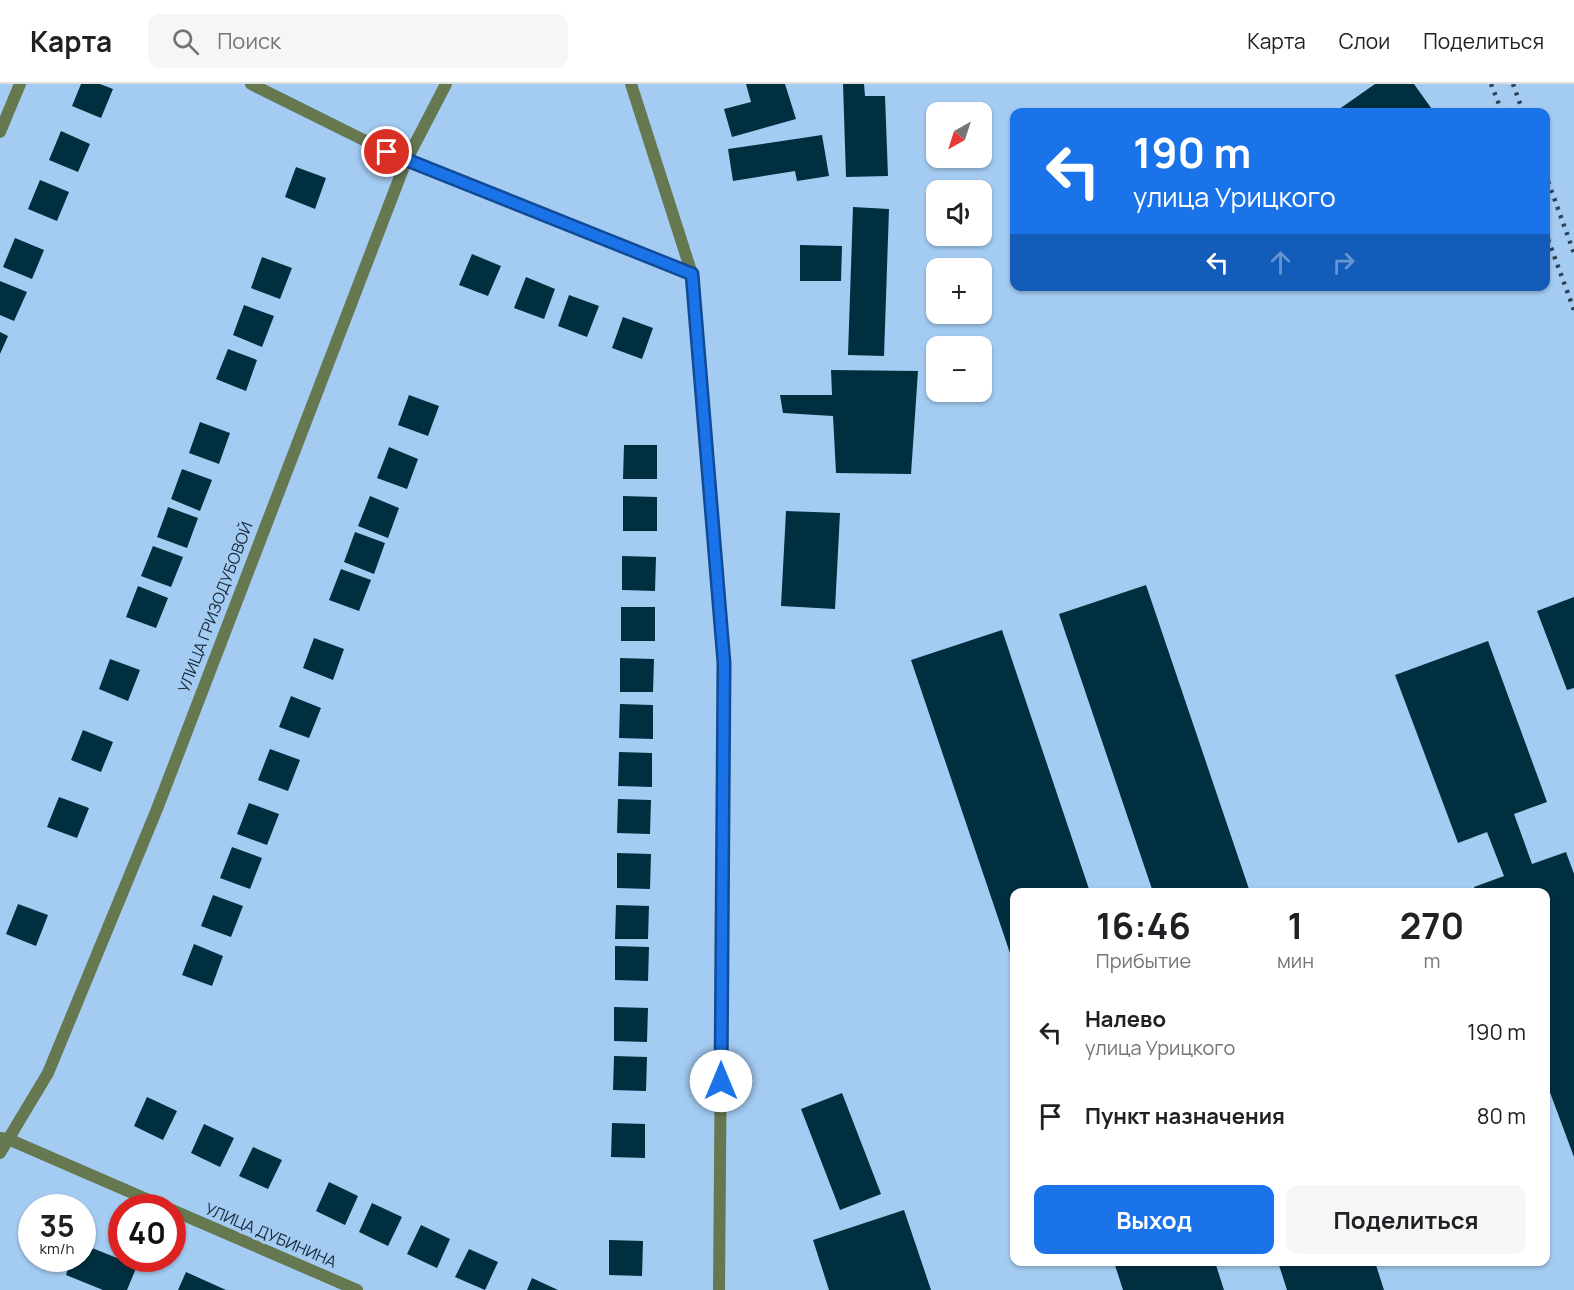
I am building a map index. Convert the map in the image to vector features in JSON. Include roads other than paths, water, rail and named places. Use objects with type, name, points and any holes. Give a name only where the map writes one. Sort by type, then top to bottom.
[{"type":"street","points":[[0,132],[20,84]]},
{"type":"street","points":[[251,84],[406,161],[692,274]]},
{"type":"street","name":"УЛИЦА ГРИЗОДУБОВОЙ","points":[[0,1153],[4,1138],[48,1073],[157,809],[406,161],[446,84]]},
{"type":"street","points":[[631,84],[692,274],[724,663],[719,1290]]},
{"type":"street","points":[[4,1138],[134,1194]]},
{"type":"street","name":"УЛИЦА ДУБИНИНА","points":[[186,1216],[357,1290]]},
{"type":"railway","points":[[1491,84],[1500,108]]},
{"type":"railway","points":[[1513,84],[1522,108]]},
{"type":"railway","points":[[1550,187],[1574,253]]},
{"type":"railway","points":[[1550,245],[1574,310]]}]
